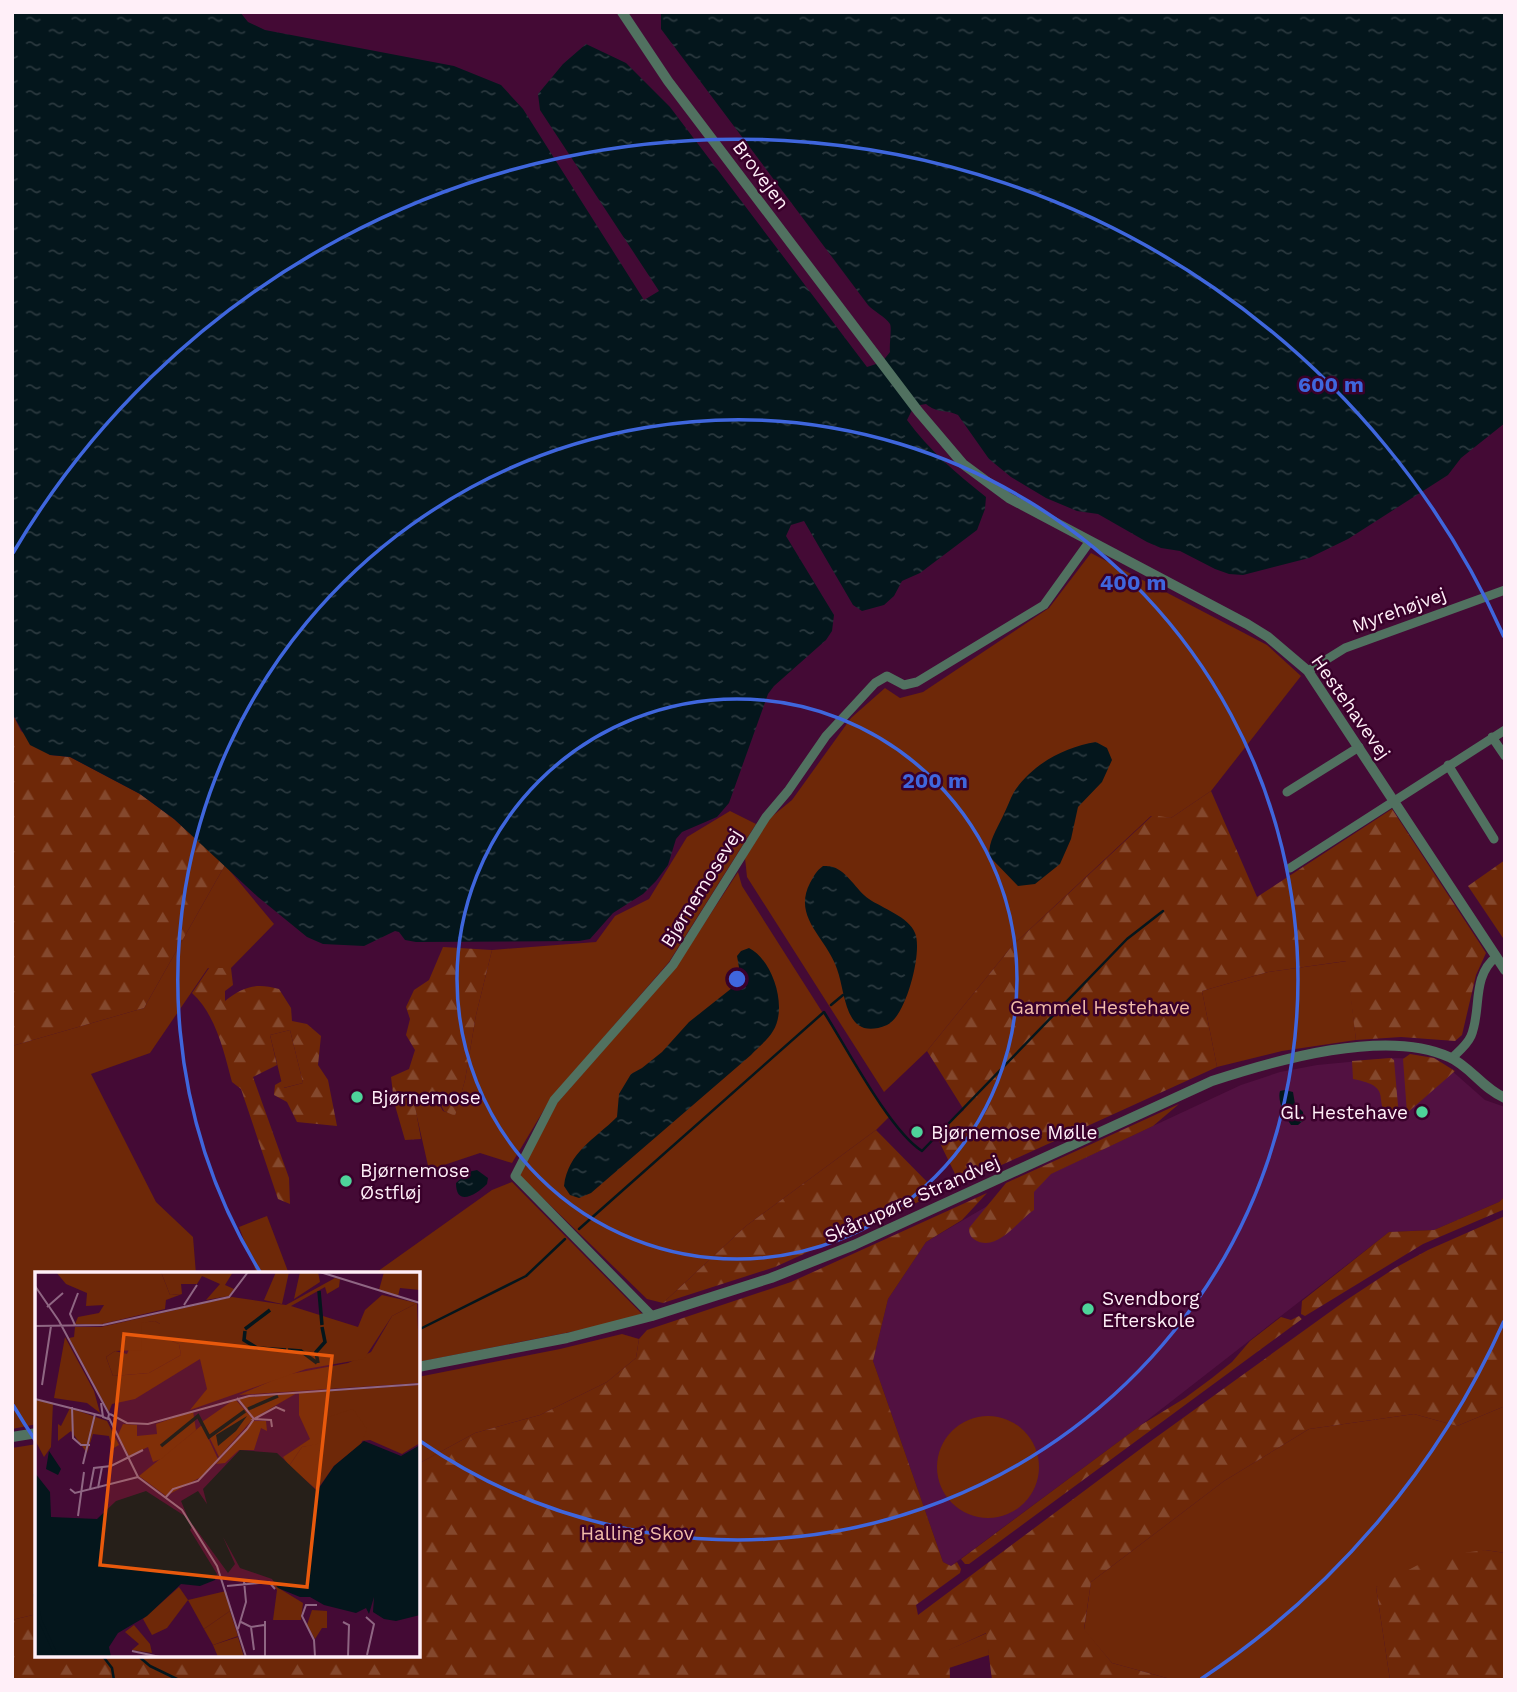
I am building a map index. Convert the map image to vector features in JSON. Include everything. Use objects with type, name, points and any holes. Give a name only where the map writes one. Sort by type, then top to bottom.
[{"type":"street","name":"Brovejen","points":[[622,12],[668,81],[876,356]]},
{"type":"street","name":"Hestehavevej","points":[[876,356],[948,448],[985,482],[1009,498],[1247,624],[1268,637],[1308,671],[1505,970]]},
{"type":"street","name":"Bjørnemosevej","points":[[652,1316],[515,1176],[554,1100],[673,965],[766,817],[788,791],[826,736],[874,683],[887,676],[904,685],[917,682],[1044,605],[1090,541]]},
{"type":"street","name":"Myrehøjvej","points":[[1308,671],[1345,648],[1505,590]]},
{"type":"street","points":[[1290,868],[1505,730]]},
{"type":"street","points":[[1492,737],[1505,756]]},
{"type":"street","points":[[1287,792],[1359,747]]},
{"type":"street","points":[[1448,765],[1494,839]]},
{"type":"street","points":[[1452,1058],[1472,1034],[1481,978],[1486,965],[1496,957]]},
{"type":"street","name":"Skårupøre Strandvej","points":[[420,1367],[567,1338],[652,1316],[771,1278],[842,1250],[1212,1081],[1274,1062],[1361,1048],[1400,1045],[1428,1048],[1452,1058],[1484,1086],[1505,1098]]},
{"type":"street","name":"Skårupøre Strandvej","points":[[1484,1086],[1505,1091]]},
{"type":"street","points":[[12,1437],[35,1433]]},
{"type":"shaded area","name":"Svendborg Efterskole","points":[[1391,1058],[1430,1059],[1451,1070],[1485,1100],[1505,1107],[1505,1196],[1499,1202],[1434,1230],[1389,1232],[1141,1425],[951,1566],[943,1562],[873,1361],[888,1299],[926,1242],[1011,1192],[1241,1085],[1280,1072],[1317,1065]]},
{"type":"green space","points":[[1091,553],[1267,645],[1301,676],[1211,791],[1171,818],[1151,816],[1012,946],[927,1051],[884,1092],[747,877],[745,858],[770,818],[792,800],[851,718],[885,688],[900,698],[923,692],[1049,608]]},
{"type":"green space","points":[[12,713],[21,731],[50,755],[70,757],[140,794],[174,819],[225,865],[144,1008],[12,1046]]},
{"type":"green space","name":"Gammel Hestehave","points":[[1211,791],[1257,897],[1392,809],[1486,953],[1476,975],[1462,1035],[1455,1041],[1401,1037],[1356,1040],[1346,961],[1268,972],[1202,991],[1217,1067],[960,1184],[936,1135],[964,1110],[927,1051],[1012,946],[1153,815],[1171,818]]},
{"type":"green space","points":[[730,811],[756,824],[669,962],[551,1098],[512,1163],[480,1153],[429,1170],[412,1095],[433,1093],[443,1111],[455,1115],[492,950],[596,942],[615,916],[649,899],[687,837]]},
{"type":"green space","points":[[1505,860],[1505,941],[1468,886]]},
{"type":"green space","points":[[225,865],[274,924],[231,968],[208,968],[150,1053],[91,1074],[156,1202],[193,1237],[196,1272],[35,1272],[35,1424],[12,1429],[12,1046],[144,1008]]},
{"type":"green space","points":[[738,872],[742,886],[889,1117],[876,1130],[746,1226],[663,1303],[647,1299],[519,1175],[557,1103],[675,968]]},
{"type":"green space","points":[[443,947],[492,950],[455,1116],[444,1111],[435,1093],[413,1095],[421,1139],[405,1140],[394,1102],[391,1077],[409,1069],[415,1050],[406,1035],[410,1019],[406,1007],[414,990],[429,980]]},
{"type":"green space","points":[[1347,961],[1356,1040],[1282,1051],[1217,1067],[1202,991],[1268,972]]},
{"type":"green space","points":[[209,968],[231,968],[233,985],[225,991],[225,1001],[250,987],[279,989],[291,1008],[292,1021],[307,1024],[321,1036],[318,1065],[328,1080],[337,1126],[297,1122],[287,1102],[274,1095],[275,1085],[282,1081],[284,1088],[303,1083],[290,1030],[270,1035],[277,1065],[253,1077],[289,1178],[290,1204],[278,1199],[241,1089],[232,1082],[213,1023],[192,993]]},
{"type":"green space","points":[[290,1030],[303,1083],[283,1088],[270,1035]]},
{"type":"green space","points":[[1410,1054],[1434,1058],[1455,1071],[1407,1113],[1403,1059]]},
{"type":"green space","points":[[1394,1060],[1399,1117],[1390,1119],[1382,1106],[1379,1090],[1366,1082],[1353,1079],[1352,1061]]},
{"type":"green space","points":[[1179,1104],[1153,1126],[1051,1174],[1034,1192],[1034,1210],[1008,1233],[993,1242],[985,1243],[971,1236],[969,1228],[1006,1183]]},
{"type":"green space","points":[[876,1130],[938,1193],[775,1267],[663,1303],[746,1226]]},
{"type":"green space","points":[[512,1182],[643,1315],[420,1362],[420,1272],[377,1272],[492,1190]]},
{"type":"green space","name":"Halling Skov","points":[[987,1193],[962,1220],[926,1242],[888,1299],[873,1361],[943,1562],[951,1566],[957,1562],[961,1569],[960,1573],[916,1605],[918,1615],[1151,1441],[1345,1301],[1428,1250],[1505,1216],[1505,1406],[1457,1426],[1414,1414],[1309,1429],[1224,1481],[1091,1582],[1084,1629],[1112,1663],[1174,1680],[992,1680],[986,1633],[949,1650],[950,1680],[12,1680],[12,1620],[35,1614],[35,1657],[420,1657],[420,1463],[475,1433],[540,1415],[607,1382],[636,1358],[639,1339],[647,1330],[791,1282]]},
{"type":"green space","points":[[1505,1196],[1505,1209],[1423,1244],[1305,1316],[1301,1314],[1302,1301],[1389,1232],[1434,1230],[1499,1202]]},
{"type":"green space","points":[[267,1216],[288,1272],[256,1272],[239,1227]]},
{"type":"green space","points":[[1299,1316],[1302,1319],[969,1564],[965,1564],[961,1559],[1141,1425],[1212,1378],[1232,1362],[1250,1341],[1281,1317],[1291,1320]]},
{"type":"green space","points":[[622,1334],[639,1339],[636,1358],[607,1382],[540,1415],[475,1433],[420,1463],[420,1377]]},
{"type":"green space","points":[[1505,1406],[1505,1553],[1485,1550],[1376,1587],[1390,1680],[1174,1680],[1112,1663],[1084,1630],[1091,1582],[1224,1481],[1309,1429],[1414,1414],[1457,1426]]},
{"type":"green space","points":[[988,1416],[1008,1420],[1024,1431],[1035,1447],[1039,1467],[1035,1487],[1024,1503],[1008,1514],[988,1518],[968,1514],[952,1503],[941,1487],[937,1467],[941,1447],[952,1431],[968,1420]]},
{"type":"green space","points":[[35,1444],[35,1614],[12,1620],[12,1448]]},
{"type":"green space","points":[[1485,1550],[1505,1553],[1505,1680],[1390,1680],[1376,1587],[1433,1557]]},
{"type":"green space","points":[[987,1633],[989,1655],[949,1668],[948,1650]]},
{"type":"water","points":[[12,12],[240,12],[248,22],[265,30],[454,66],[501,85],[523,109],[644,300],[659,291],[540,110],[538,94],[563,64],[586,44],[626,63],[670,107],[867,367],[882,362],[890,352],[890,324],[868,305],[661,29],[661,12],[1505,12],[1505,423],[1461,458],[1448,475],[1348,539],[1309,558],[1243,575],[1229,574],[1180,551],[1161,548],[1098,514],[1077,511],[1046,498],[1011,477],[989,459],[958,415],[934,409],[926,404],[914,406],[907,420],[944,461],[986,497],[985,509],[977,530],[920,573],[902,581],[894,596],[884,605],[862,611],[853,605],[804,521],[791,525],[786,536],[834,615],[832,631],[826,640],[768,694],[729,803],[717,817],[682,832],[676,839],[668,865],[643,894],[613,913],[590,939],[579,941],[416,942],[405,940],[395,931],[364,946],[323,944],[307,937],[258,897],[174,819],[140,794],[70,757],[50,755],[30,745],[12,713]]},
{"type":"water","points":[[1096,742],[1107,748],[1112,760],[1102,782],[1078,807],[1071,839],[1060,864],[1035,884],[1018,886],[989,856],[993,836],[1014,792],[1030,773],[1050,758]]},
{"type":"water","points":[[823,866],[838,869],[864,895],[907,922],[915,933],[917,954],[911,983],[901,1010],[887,1025],[873,1029],[862,1027],[855,1022],[845,1002],[837,969],[808,917],[806,895],[814,876]]},
{"type":"water","points":[[749,948],[765,963],[776,985],[779,1010],[771,1034],[751,1055],[591,1193],[579,1198],[570,1195],[564,1186],[571,1164],[584,1147],[617,1117],[619,1094],[631,1074],[662,1052],[689,1022],[737,984],[740,973],[737,956]]},
{"type":"water","points":[[1280,1091],[1293,1092],[1295,1104],[1303,1112],[1304,1120],[1298,1125],[1291,1125],[1282,1109],[1279,1095]]},
{"type":"water","points":[[477,1170],[488,1178],[487,1184],[468,1197],[459,1195],[456,1183],[468,1172]]},
{"type":"waterway","points":[[579,1229],[824,1012],[896,1126],[922,1151],[1127,939],[1163,911]]},
{"type":"waterway","points":[[831,1005],[843,995]]},
{"type":"waterway","points":[[420,1329],[526,1276],[565,1239]]},
{"type":"waterway","points":[[104,1657],[112,1668],[114,1680]]},
{"type":"waterway","points":[[139,1657],[150,1666],[179,1680]]},
{"type":"place","name":"Bjørnemose","points":[[357,1097]]},
{"type":"place","name":"Gl. Hestehave","points":[[1422,1112]]},
{"type":"place","name":"Bjørnemose Mølle","points":[[917,1132]]},
{"type":"place","name":"Bjørnemose Østfløj","points":[[346,1181]]},
{"type":"place","name":"Svendborg Efterskole","points":[[1088,1309]]}]
